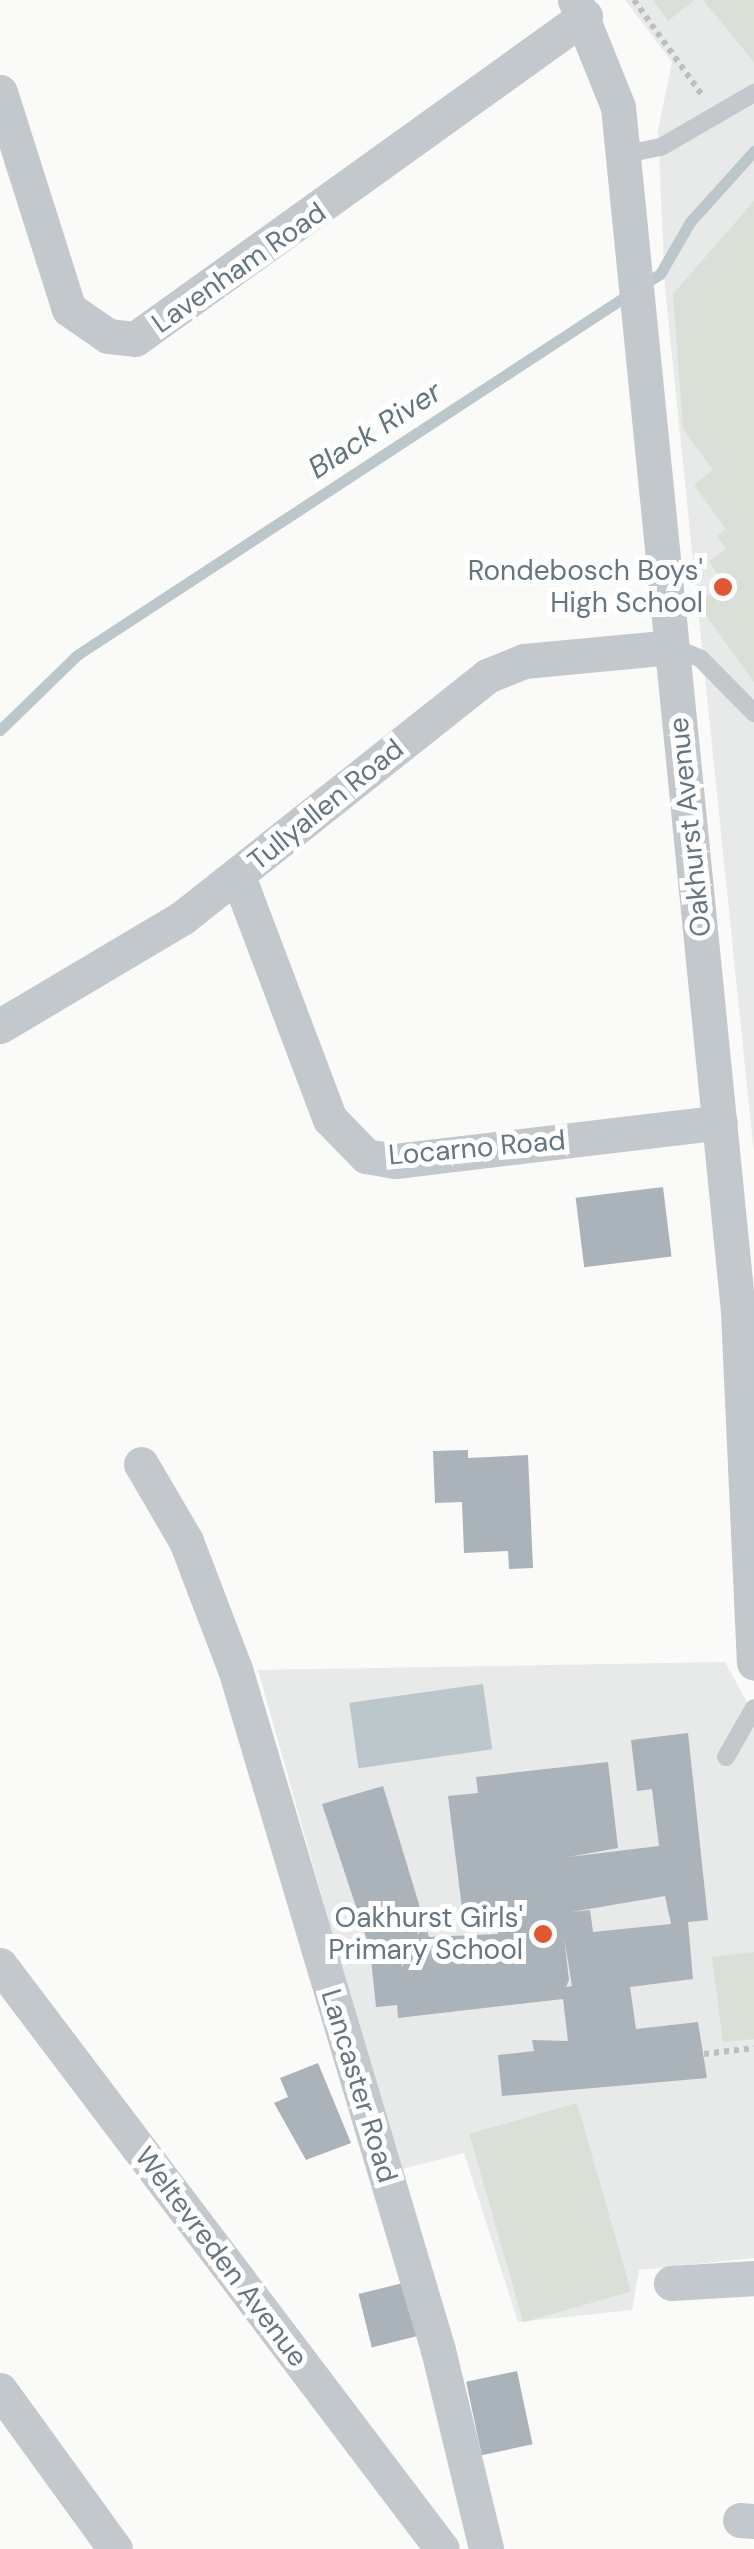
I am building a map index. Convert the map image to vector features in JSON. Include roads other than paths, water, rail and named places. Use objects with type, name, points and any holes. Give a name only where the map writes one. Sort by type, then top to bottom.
[{"type":"street","name":"Lavenham Road","points":[[0,92],[69,309],[108,336],[135,338],[580,8]]},
{"type":"street","name":"Oakhurst Avenue","points":[[580,8],[610,69],[622,155],[720,1122],[754,1663]]},
{"type":"street","name":"Tullyallen Road","points":[[0,1026],[238,876],[487,676],[524,661],[672,647]]},
{"type":"street","name":"Locarno Road","points":[[238,876],[330,1119],[366,1156],[395,1160],[720,1122]]},
{"type":"street","name":"Lancaster Road","points":[[141,1464],[186,1540],[235,1669],[438,2350],[486,2549]]},
{"type":"street","name":"Weltevreden Avenue","points":[[0,1965],[442,2549]]},
{"type":"street","points":[[671,2283],[754,2278]]},
{"type":"street","points":[[0,2390],[115,2549]]},
{"type":"lane","points":[[622,155],[717,117],[754,93]]},
{"type":"lane","points":[[672,647],[701,660],[754,713]]},
{"type":"lane","points":[[726,1757],[754,1708]]},
{"type":"waterway","name":"Black River","points":[[0,730],[77,655],[660,274],[690,222],[754,151]]},
{"type":"place","name":"Rondebosch Boys' High School","points":[[723,587]]},
{"type":"place","name":"Oakhurst Girls' Primary School","points":[[543,1934]]}]
